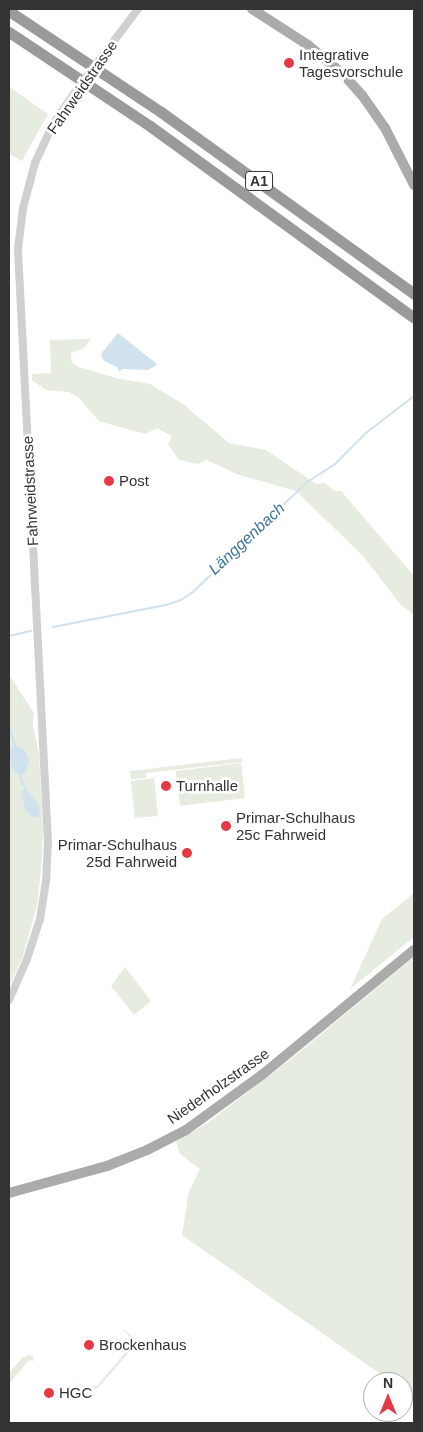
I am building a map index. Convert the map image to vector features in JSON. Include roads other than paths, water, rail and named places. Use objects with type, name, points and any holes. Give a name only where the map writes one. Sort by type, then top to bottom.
[{"type":"highway","name":"A1","points":[[9,11],[161,112],[414,294]]},
{"type":"highway","name":"A1","points":[[9,32],[150,126],[414,318]]},
{"type":"main road","points":[[252,9],[320,53],[345,77],[368,103],[385,128],[414,185]]},
{"type":"main road","name":"Niederholzstrasse","points":[[9,1192],[107,1166],[147,1150],[186,1130],[263,1074],[414,950]]},
{"type":"street","name":"Fahrweidstrasse","points":[[9,1000],[27,959],[40,919],[45,890],[48,842],[18,250],[23,208],[35,164],[53,124],[138,9]]},
{"type":"water","points":[[118,333],[157,365],[148,370],[122,369],[119,372],[117,367],[104,361],[101,354]]},
{"type":"water","points":[[12,746],[22,748],[29,759],[25,774],[20,775],[12,769],[9,753]]},
{"type":"water","points":[[25,789],[39,804],[40,814],[36,817],[31,817],[25,809],[21,791]]},
{"type":"waterway","name":"Länggenbach","points":[[53,627],[166,605],[181,600],[193,592],[306,483],[335,464],[366,433],[414,396]]},
{"type":"waterway","name":"Länggenbach","points":[[9,636],[31,631]]},
{"type":"waterway","points":[[9,726],[15,746]]},
{"type":"waterway","points":[[20,775],[25,789]]},
{"type":"place","name":"Integrative Tagesvorschule","points":[[289,63]]},
{"type":"place","name":"Post","points":[[109,481]]},
{"type":"place","name":"Turnhalle","points":[[166,786]]},
{"type":"place","name":"Primar-Schulhaus 25c Fahrweid","points":[[226,826]]},
{"type":"place","name":"Primar-Schulhaus 25d Fahrweid","points":[[187,853]]},
{"type":"place","name":"Brockenhaus","points":[[89,1345]]},
{"type":"place","name":"HGC","points":[[49,1393]]}]
